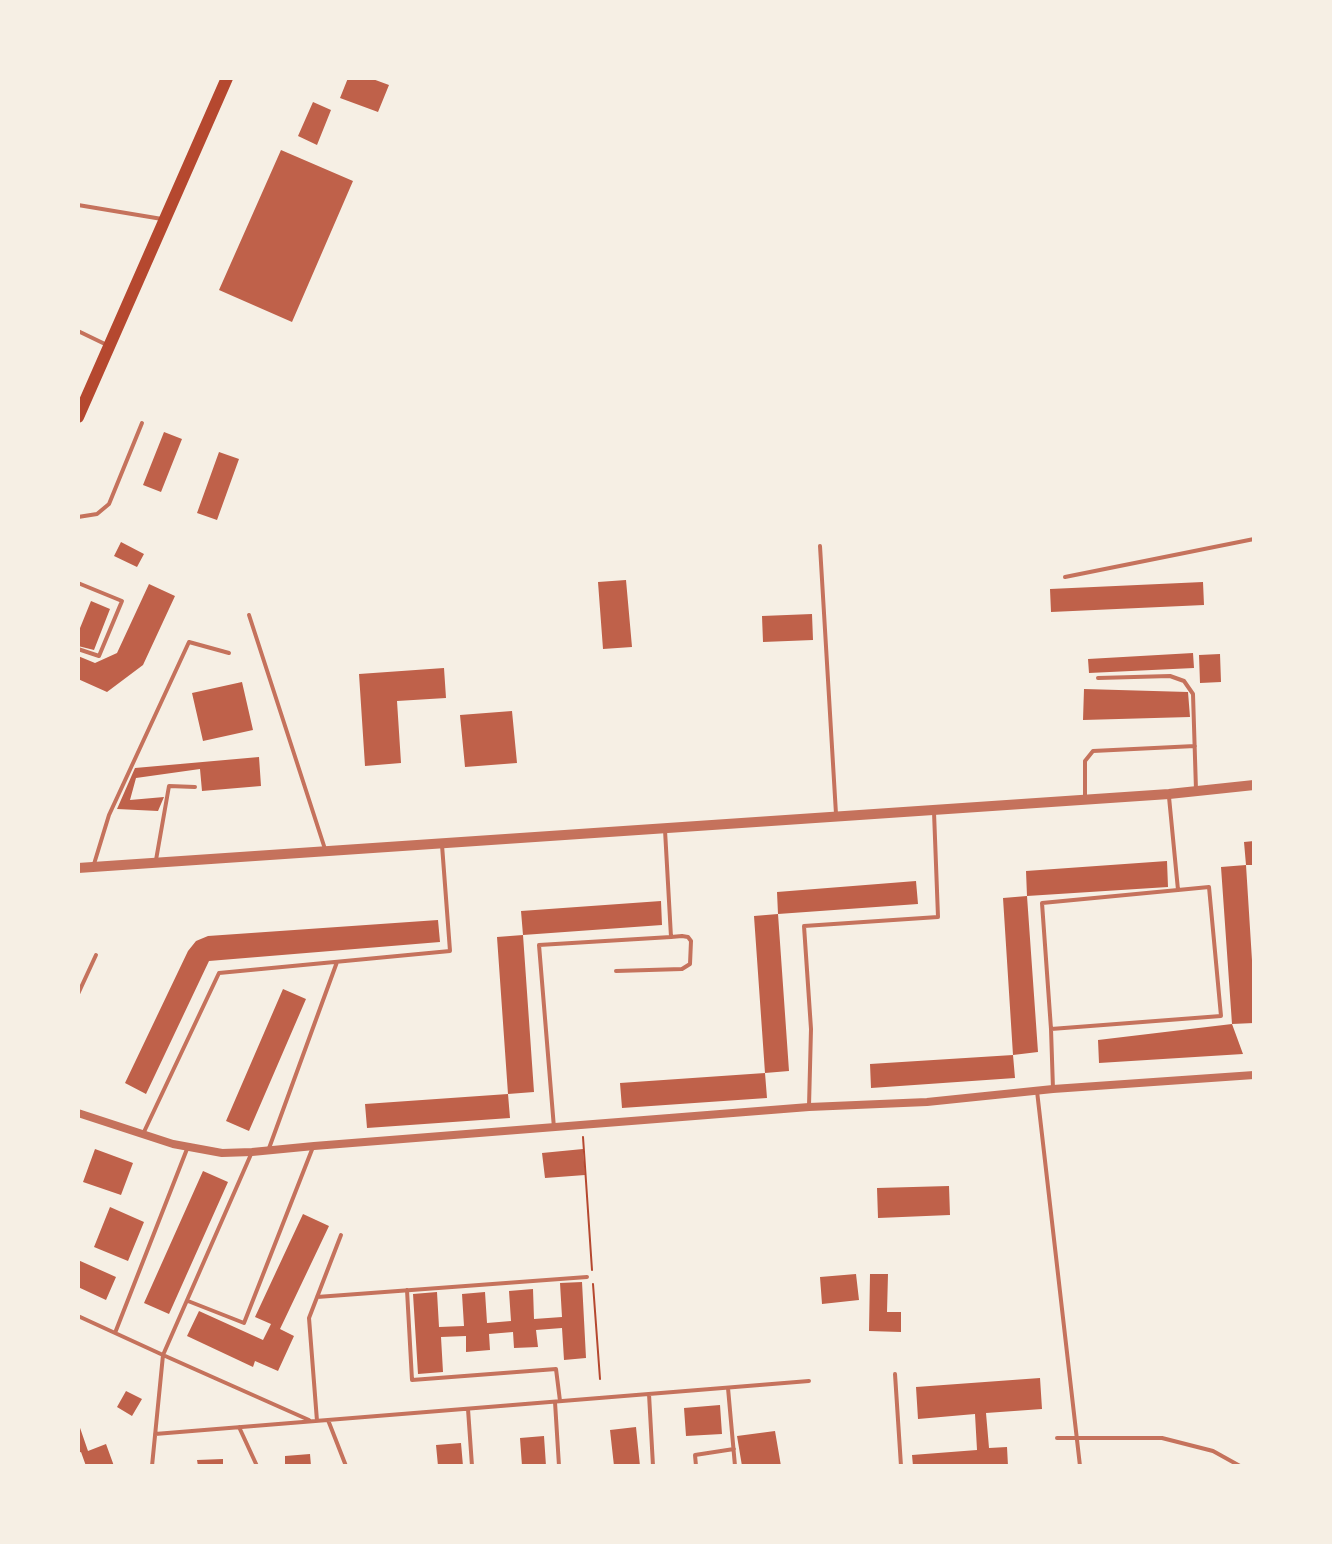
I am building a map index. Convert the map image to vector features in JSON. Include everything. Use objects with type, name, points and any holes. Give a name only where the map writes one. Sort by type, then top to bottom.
[{"type":"main road","points":[[78,417],[227,78]]},
{"type":"street","points":[[78,868],[1085,800],[1254,785]]},
{"type":"street","points":[[78,1113],[188,1147],[222,1153],[268,1152],[809,1107],[927,1102],[1053,1089],[1254,1075]]},
{"type":"lane","points":[[78,205],[164,219]]},
{"type":"lane","points":[[78,331],[109,346]]},
{"type":"lane","points":[[78,517],[97,514],[109,504],[142,423]]},
{"type":"lane","points":[[1065,577],[1254,539]]},
{"type":"lane","points":[[820,546],[836,817]]},
{"type":"lane","points":[[78,583],[122,601],[99,656],[78,649]]},
{"type":"lane","points":[[249,615],[326,851]]},
{"type":"lane","points":[[94,866],[109,815],[189,642],[229,653]]},
{"type":"lane","points":[[1098,678],[1170,676],[1184,681],[1193,694],[1197,792]]},
{"type":"lane","points":[[1085,800],[1085,761],[1093,751],[1195,746]]},
{"type":"lane","points":[[155,862],[169,786],[195,787]]},
{"type":"lane","points":[[1169,794],[1178,890]]},
{"type":"lane","points":[[809,1107],[811,1029],[804,926],[938,917],[934,810]]},
{"type":"lane","points":[[665,828],[671,937]]},
{"type":"lane","points":[[143,1134],[219,973],[450,951],[442,843]]},
{"type":"lane","points":[[1051,1029],[1221,1016],[1209,887],[1042,903],[1053,1089]]},
{"type":"lane","points":[[554,1128],[539,945],[682,936],[691,941],[690,964],[682,969],[616,971]]},
{"type":"lane","points":[[78,994],[96,955]]},
{"type":"lane","points":[[268,1152],[337,962]]},
{"type":"lane","points":[[1037,1091],[1080,1466]]},
{"type":"lane","points":[[188,1301],[244,1323],[314,1146]]},
{"type":"lane","points":[[115,1333],[188,1147]]},
{"type":"lane","points":[[152,1466],[163,1355],[252,1152]]},
{"type":"lane","points":[[315,1421],[309,1318],[341,1235]]},
{"type":"lane","points":[[317,1297],[587,1277]]},
{"type":"lane","points":[[407,1290],[412,1380],[556,1369],[559,1466]]},
{"type":"lane","points":[[78,1316],[315,1421]]},
{"type":"lane","points":[[895,1374],[901,1466]]},
{"type":"lane","points":[[155,1434],[809,1381]]},
{"type":"lane","points":[[728,1388],[735,1466]]},
{"type":"lane","points":[[649,1394],[653,1466]]},
{"type":"lane","points":[[468,1409],[472,1466]]},
{"type":"lane","points":[[328,1420],[346,1466]]},
{"type":"lane","points":[[239,1427],[257,1466]]},
{"type":"lane","points":[[1057,1438],[1162,1438],[1213,1451],[1240,1466]]},
{"type":"lane","points":[[696,1466],[695,1455],[734,1449]]},
{"type":"path","points":[[582,1125],[592,1268]]},
{"type":"path","points":[[593,1284],[600,1379]]},
{"type":"building","points":[[348,78],[370,78],[389,85],[378,112],[340,98]]},
{"type":"building","points":[[313,102],[331,110],[317,145],[298,136]]},
{"type":"building","points":[[281,150],[353,181],[292,322],[219,290]]},
{"type":"building","points":[[164,432],[182,439],[161,492],[143,485]]},
{"type":"building","points":[[219,452],[239,459],[217,520],[197,513]]},
{"type":"building","points":[[121,542],[144,554],[137,567],[114,556]]},
{"type":"building","points":[[626,580],[632,647],[603,649],[598,582]]},
{"type":"building","points":[[1203,582],[1204,605],[1051,612],[1050,589]]},
{"type":"building","points":[[149,584],[175,596],[143,665],[107,692],[78,679],[78,656],[95,663],[117,653]]},
{"type":"building","points":[[91,601],[110,609],[94,650],[78,646],[78,633]]},
{"type":"building","points":[[812,614],[813,640],[763,642],[762,616]]},
{"type":"building","points":[[1193,653],[1194,668],[1089,673],[1088,659]]},
{"type":"building","points":[[1220,654],[1221,682],[1200,683],[1199,655]]},
{"type":"building","points":[[444,668],[446,698],[397,701],[401,763],[365,766],[359,674]]},
{"type":"building","points":[[242,682],[253,730],[203,741],[192,693]]},
{"type":"building","points":[[1084,689],[1188,692],[1190,717],[1083,720]]},
{"type":"building","points":[[512,711],[517,763],[465,767],[460,715]]},
{"type":"building","points":[[259,757],[261,786],[202,791],[200,769],[136,778],[130,800],[164,797],[158,811],[117,809],[135,768]]},
{"type":"building","points":[[1254,841],[1254,865],[1246,865],[1244,842]]},
{"type":"building","points":[[1167,861],[1168,887],[1027,896],[1026,871]]},
{"type":"building","points":[[1246,865],[1254,1023],[1232,1024],[1221,867]]},
{"type":"building","points":[[916,881],[918,904],[778,914],[777,892]]},
{"type":"building","points":[[1027,896],[1038,1052],[1013,1055],[1003,898]]},
{"type":"building","points":[[661,901],[662,925],[523,935],[521,911]]},
{"type":"building","points":[[778,914],[789,1071],[765,1073],[754,916]]},
{"type":"building","points":[[438,920],[440,942],[209,961],[146,1094],[125,1083],[188,951],[196,941],[208,936]]},
{"type":"building","points":[[523,935],[534,1092],[508,1094],[497,937]]},
{"type":"building","points":[[283,989],[306,999],[249,1131],[226,1121]]},
{"type":"building","points":[[1232,1024],[1243,1054],[1099,1063],[1098,1040]]},
{"type":"building","points":[[1013,1055],[1015,1078],[871,1088],[870,1064]]},
{"type":"building","points":[[765,1073],[767,1098],[622,1108],[620,1083]]},
{"type":"building","points":[[508,1094],[510,1118],[367,1128],[365,1104]]},
{"type":"building","points":[[95,1149],[133,1163],[121,1195],[83,1182]]},
{"type":"building","points":[[583,1149],[585,1175],[545,1178],[542,1153]]},
{"type":"building","points":[[203,1171],[228,1182],[169,1314],[144,1303]]},
{"type":"building","points":[[949,1186],[950,1215],[878,1218],[877,1188]]},
{"type":"building","points":[[110,1207],[144,1222],[128,1261],[94,1247]]},
{"type":"building","points":[[303,1214],[329,1226],[280,1329],[294,1336],[278,1371],[255,1361],[253,1367],[187,1336],[199,1311],[263,1340],[271,1324],[255,1317]]},
{"type":"building","points":[[78,1260],[116,1277],[106,1300],[78,1287]]},
{"type":"building","points":[[856,1274],[859,1300],[822,1304],[820,1277]]},
{"type":"building","points":[[870,1274],[888,1274],[887,1312],[901,1312],[901,1332],[869,1331]]},
{"type":"building","points":[[582,1282],[586,1358],[564,1360],[562,1328],[536,1330],[538,1347],[514,1348],[513,1332],[489,1334],[490,1350],[466,1352],[466,1336],[441,1337],[443,1372],[418,1374],[413,1294],[437,1292],[439,1327],[464,1326],[462,1294],[485,1292],[487,1323],[511,1321],[509,1291],[533,1289],[534,1319],[562,1317],[560,1283]]},
{"type":"building","points":[[1040,1378],[1042,1409],[986,1413],[989,1448],[1007,1447],[1008,1466],[913,1466],[912,1455],[977,1450],[975,1414],[918,1419],[916,1387]]},
{"type":"building","points":[[126,1391],[142,1399],[132,1416],[117,1407]]},
{"type":"building","points":[[720,1405],[722,1434],[686,1436],[684,1408]]},
{"type":"building","points":[[78,1422],[88,1451],[106,1444],[114,1466],[86,1466],[81,1452],[78,1453]]},
{"type":"building","points":[[636,1427],[640,1466],[614,1466],[610,1430]]},
{"type":"building","points":[[775,1431],[781,1466],[742,1466],[737,1436]]},
{"type":"building","points":[[544,1436],[546,1466],[522,1466],[520,1438]]},
{"type":"building","points":[[461,1443],[463,1466],[438,1466],[436,1445]]},
{"type":"building","points":[[310,1454],[311,1466],[285,1466],[285,1456]]},
{"type":"building","points":[[223,1459],[223,1466],[198,1466],[197,1460]]}]
